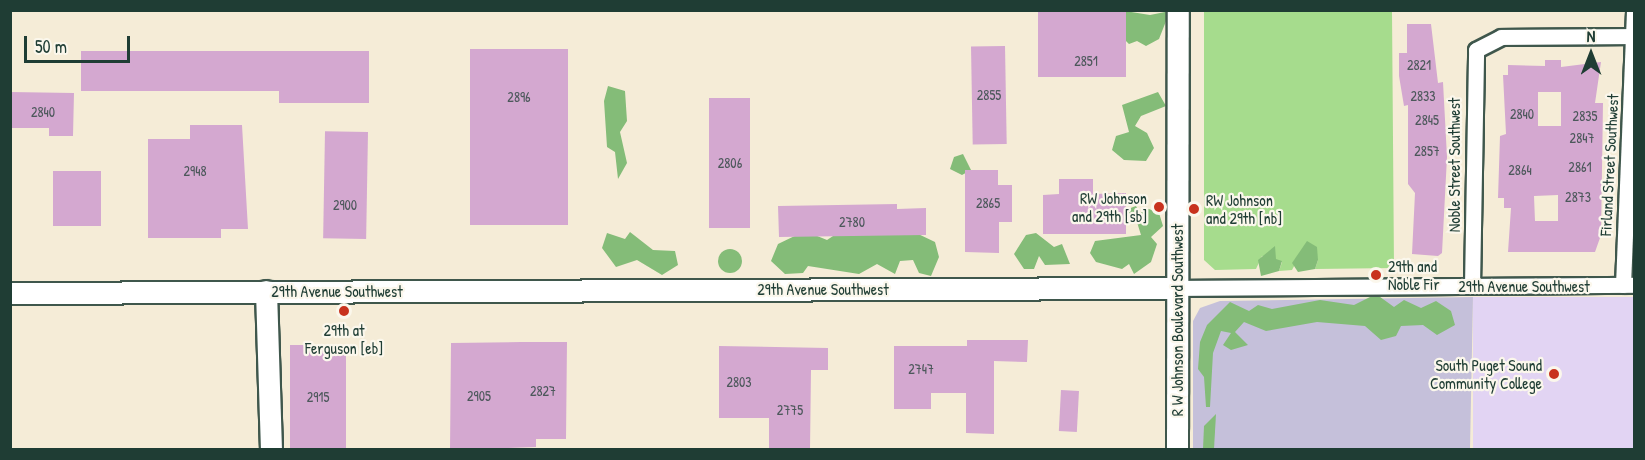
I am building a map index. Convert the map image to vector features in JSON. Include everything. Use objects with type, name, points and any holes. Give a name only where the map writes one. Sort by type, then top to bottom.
[{"type":"street","name":"R W Johnson Boulevard Southwest","points":[[1177,450],[1178,10]]},
{"type":"street","name":"Firland Street Southwest","points":[[1629,285],[1634,10]]},
{"type":"street","name":"Noble Street Southwest","points":[[1473,286],[1472,65],[1480,45],[1501,37],[1633,36]]},
{"type":"street","name":"29th Avenue Southwest","points":[[10,293],[1629,285]]},
{"type":"street","points":[[266,291],[271,450]]},
{"type":"shaded area","name":"South Puget Sound Community College","points":[[1473,297],[1634,297],[1634,449],[1473,449]]},
{"type":"shaded area","points":[[1473,297],[1470,449],[1193,449],[1193,321],[1200,308],[1220,301]]},
{"type":"green space","points":[[1125,11],[1150,15],[1170,11],[1159,39],[1146,46],[1137,41],[1129,44],[1119,34]]},
{"type":"green space","points":[[1204,11],[1392,11],[1394,268],[1315,269],[1318,260],[1299,257],[1292,270],[1279,271],[1282,262],[1262,256],[1256,269],[1215,270],[1204,260]]},
{"type":"green space","points":[[608,86],[625,91],[627,121],[620,132],[627,163],[618,179],[615,152],[607,147],[604,101]]},
{"type":"green space","points":[[1158,92],[1166,106],[1141,116],[1135,126],[1147,133],[1154,148],[1146,161],[1124,160],[1112,150],[1116,136],[1129,132],[1122,105]]},
{"type":"green space","points":[[963,154],[971,170],[962,175],[950,169],[954,157]]},
{"type":"green space","points":[[1136,206],[1140,213],[1149,209],[1159,213],[1163,226],[1151,237],[1157,244],[1151,262],[1134,274],[1129,264],[1122,269],[1096,262],[1090,253],[1095,241],[1141,235],[1136,219],[1130,218],[1128,209]]},
{"type":"green space","points":[[845,228],[914,232],[935,242],[939,257],[931,276],[919,273],[913,260],[900,261],[895,274],[877,264],[859,274],[808,266],[803,273],[785,274],[771,261],[778,244],[805,231],[827,240]]},
{"type":"green space","points":[[630,232],[653,250],[675,251],[678,265],[662,275],[637,260],[616,267],[602,248],[607,233],[625,239]]},
{"type":"green space","points":[[1036,233],[1054,247],[1062,244],[1070,264],[1045,265],[1039,256],[1034,269],[1024,269],[1014,254],[1026,235]]},
{"type":"green space","points":[[1307,241],[1317,247],[1318,260],[1315,269],[1298,272],[1292,263]]},
{"type":"green space","points":[[1275,246],[1276,259],[1282,261],[1279,271],[1261,276],[1258,260]]},
{"type":"green space","points":[[730,249],[735,250],[741,256],[741,266],[735,272],[730,273],[725,272],[719,266],[718,261],[719,256],[725,250]]},
{"type":"green space","points":[[1376,294],[1394,307],[1404,300],[1421,308],[1436,301],[1451,311],[1455,325],[1437,335],[1423,325],[1401,326],[1396,336],[1381,340],[1365,326],[1317,322],[1266,331],[1244,322],[1235,332],[1248,345],[1231,350],[1223,345],[1231,333],[1221,331],[1213,353],[1210,407],[1206,407],[1204,377],[1198,369],[1200,342],[1207,325],[1230,302],[1249,311],[1258,305],[1272,309],[1320,300],[1354,305]]},
{"type":"green space","points":[[1216,414],[1214,449],[1203,449],[1204,426]]},
{"type":"building","points":[[1038,10],[1126,10],[1126,77],[1038,77]]},
{"type":"building","points":[[1407,24],[1431,24],[1438,83],[1443,82],[1447,157],[1442,253],[1438,256],[1412,254],[1415,193],[1408,184],[1408,105],[1404,106],[1399,76],[1399,53],[1407,53]]},
{"type":"building","points":[[1005,46],[1007,144],[973,145],[971,47]]},
{"type":"building","points":[[470,49],[568,49],[568,225],[470,225]]},
{"type":"building","points":[[81,51],[369,51],[369,103],[279,103],[279,91],[81,91]]},
{"type":"building","points":[[1545,60],[1561,60],[1561,67],[1601,62],[1595,103],[1603,103],[1601,235],[1595,252],[1508,252],[1511,208],[1504,208],[1504,198],[1498,198],[1500,136],[1506,134],[1503,75],[1508,75],[1508,65],[1545,66]],"holes":[[[1538,92],[1561,92],[1561,126],[1538,126]],[[1558,195],[1558,221],[1535,221],[1534,196]]]},
{"type":"building","points":[[10,92],[74,93],[73,136],[49,136],[49,128],[10,128]]},
{"type":"building","points":[[709,98],[750,98],[750,228],[709,228]]},
{"type":"building","points":[[190,125],[242,125],[248,229],[221,229],[221,238],[148,238],[148,139],[190,139]]},
{"type":"building","points":[[325,131],[368,132],[366,239],[323,238]]},
{"type":"building","points":[[965,170],[998,170],[998,185],[1012,185],[1012,222],[999,222],[999,253],[965,252]]},
{"type":"building","points":[[53,171],[101,171],[101,226],[53,226]]},
{"type":"building","points":[[1059,179],[1093,179],[1093,194],[1126,193],[1126,234],[1043,234],[1043,195],[1059,194]]},
{"type":"building","points":[[897,204],[897,209],[926,208],[926,235],[779,237],[778,206]]},
{"type":"building","points":[[967,340],[1028,340],[1027,362],[994,361],[994,434],[966,433],[966,393],[931,393],[931,409],[894,409],[894,346],[967,346]]},
{"type":"building","points":[[567,342],[566,439],[536,439],[536,447],[450,450],[451,343]]},
{"type":"building","points":[[290,345],[346,345],[346,450],[290,450]]},
{"type":"building","points":[[719,346],[828,348],[828,370],[811,370],[810,450],[769,450],[769,418],[719,418]]},
{"type":"building","points":[[1061,390],[1079,391],[1077,432],[1059,431]]},
{"type":"place","name":"RW Johnson and 29th [sb]","points":[[1159,207]]},
{"type":"place","name":"RW Johnson and 29th [nb]","points":[[1194,209]]},
{"type":"place","name":"29th and Noble Fir","points":[[1376,275]]},
{"type":"place","name":"29th at Ferguson [eb]","points":[[344,311]]},
{"type":"place","name":"South Puget Sound Community College","points":[[1554,374]]}]
